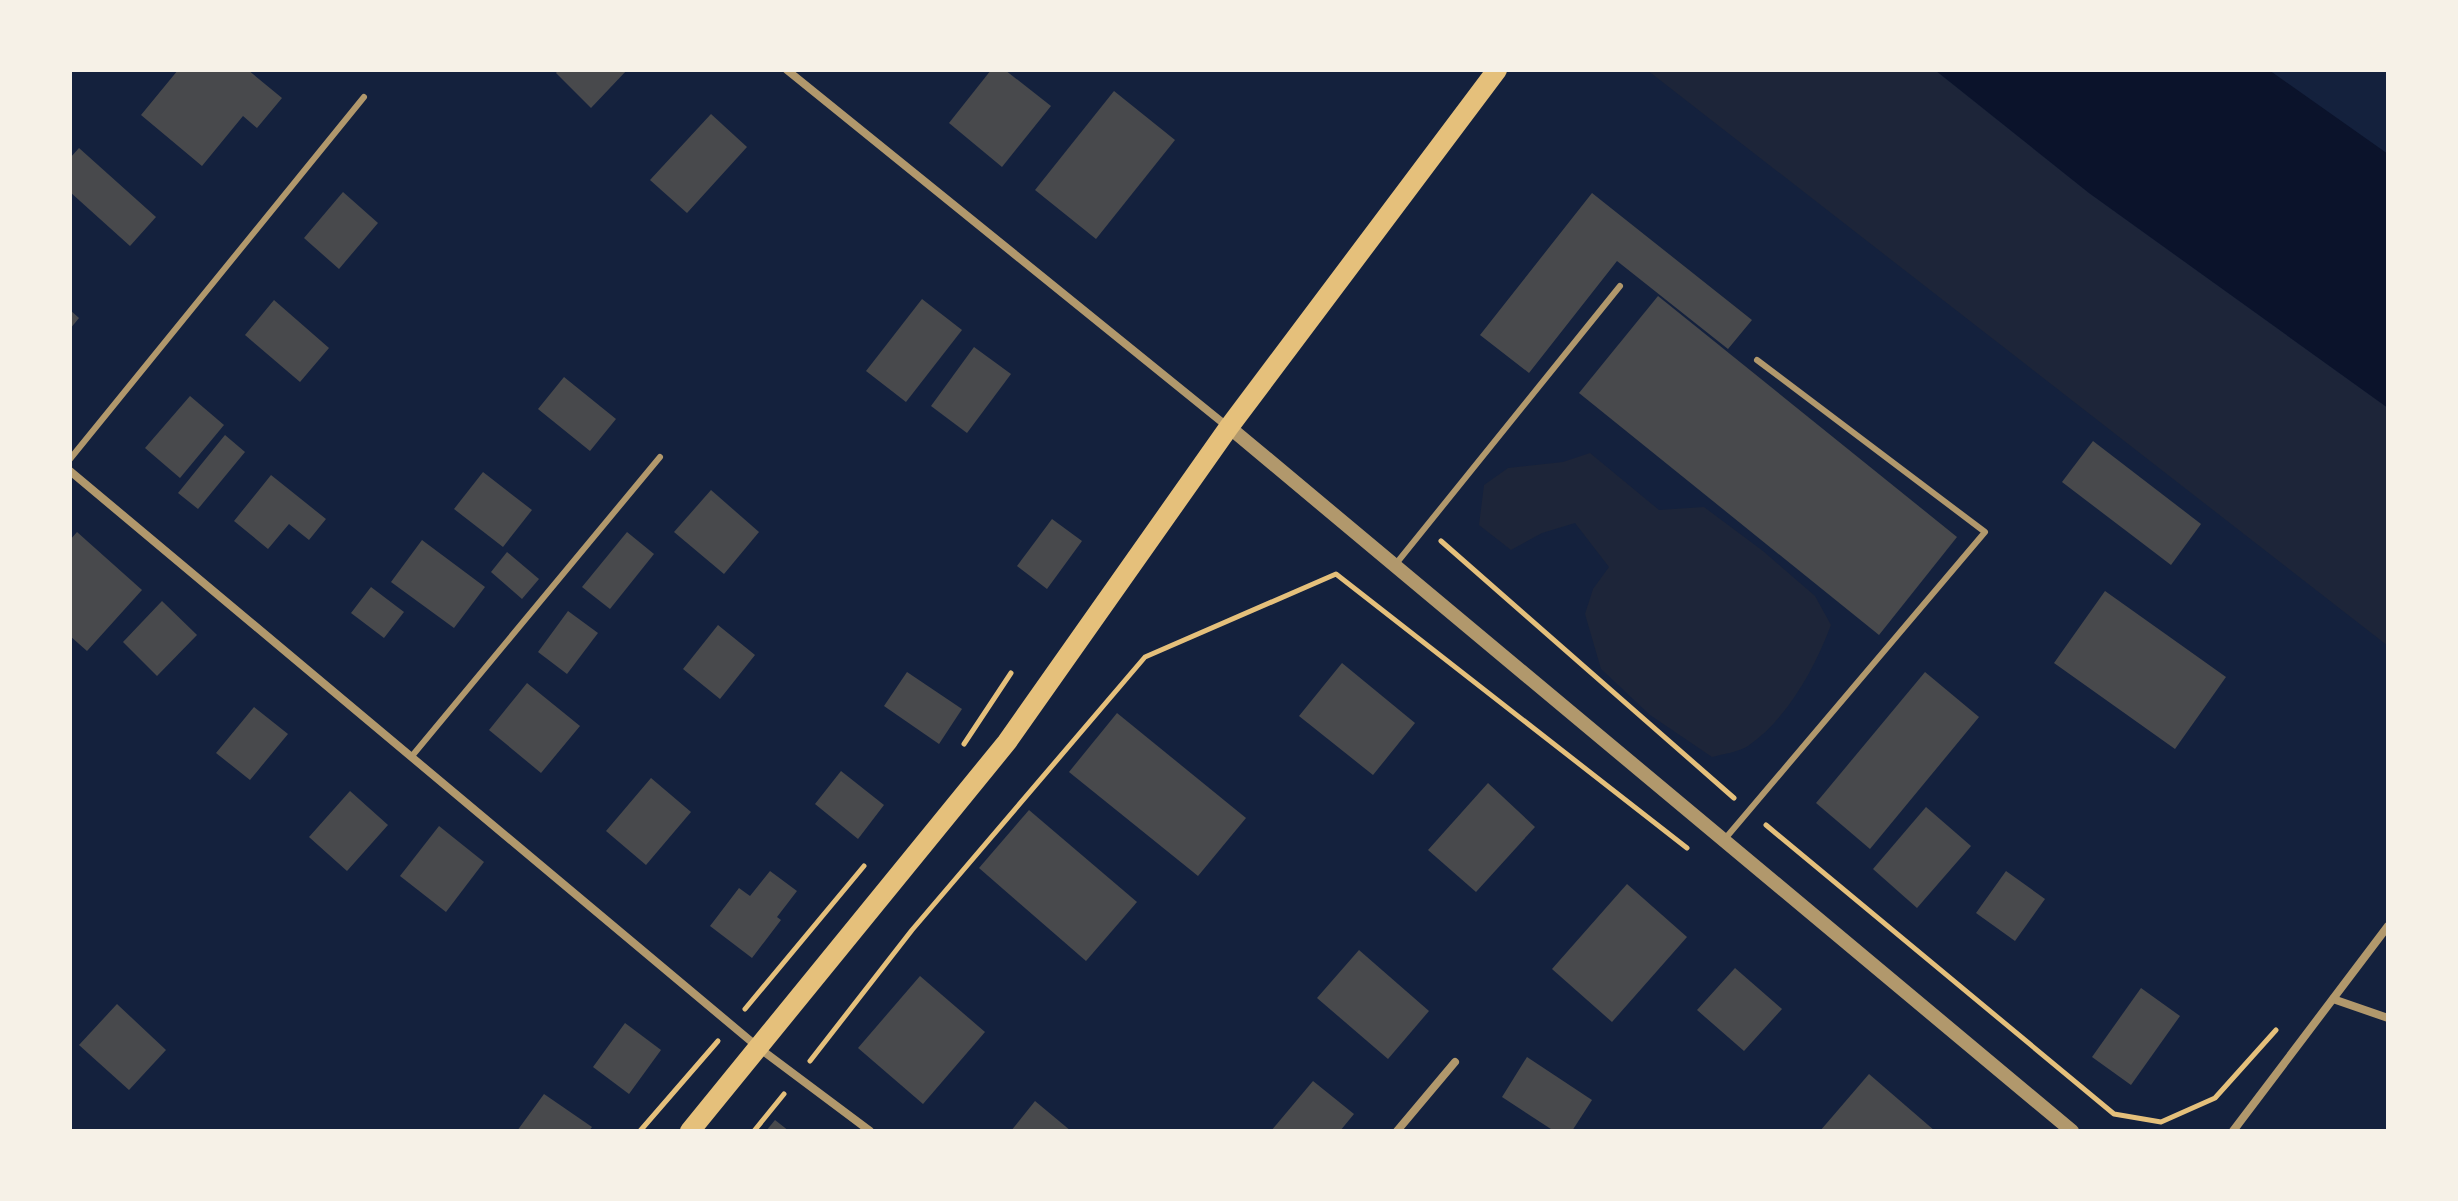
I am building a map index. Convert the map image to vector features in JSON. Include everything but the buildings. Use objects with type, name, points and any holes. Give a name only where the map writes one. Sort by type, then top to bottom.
[{"type":"main road","points":[[690,1131],[1007,742],[1229,427],[1494,74]]},
{"type":"street","points":[[787,70],[1229,427],[2072,1131]]},
{"type":"street","points":[[70,471],[759,1048],[870,1131]]},
{"type":"street","points":[[2233,1131],[2388,926]]},
{"type":"street","points":[[2333,999],[2388,1018]]},
{"type":"street","points":[[1397,1131],[1455,1062]]},
{"type":"lane","points":[[70,459],[364,97]]},
{"type":"lane","points":[[1393,567],[1620,286]]},
{"type":"lane","points":[[1724,840],[1985,532],[1757,360]]},
{"type":"lane","points":[[412,756],[660,457]]},
{"type":"path","points":[[1426,527],[1749,811],[2114,1114],[2161,1122],[2215,1098],[2279,1028]]},
{"type":"path","points":[[754,1131],[912,930],[1145,657],[1336,574],[1697,856]]},
{"type":"path","points":[[959,752],[1011,673]]},
{"type":"path","points":[[640,1131],[870,859]]},
{"type":"shaded area","points":[[1647,70],[1935,70],[2089,193],[2388,408],[2388,646]]},
{"type":"shaded area","points":[[1935,70],[2269,70],[2388,154],[2388,408],[2089,193]]},
{"type":"shaded area","points":[[1590,453],[1659,510],[1704,507],[1763,551],[1815,596],[1831,625],[1798,692],[1775,722],[1744,748],[1712,757],[1650,715],[1601,669],[1585,614],[1593,589],[1609,567],[1575,523],[1542,533],[1511,550],[1479,525],[1484,485],[1508,468],[1563,462]]}]
